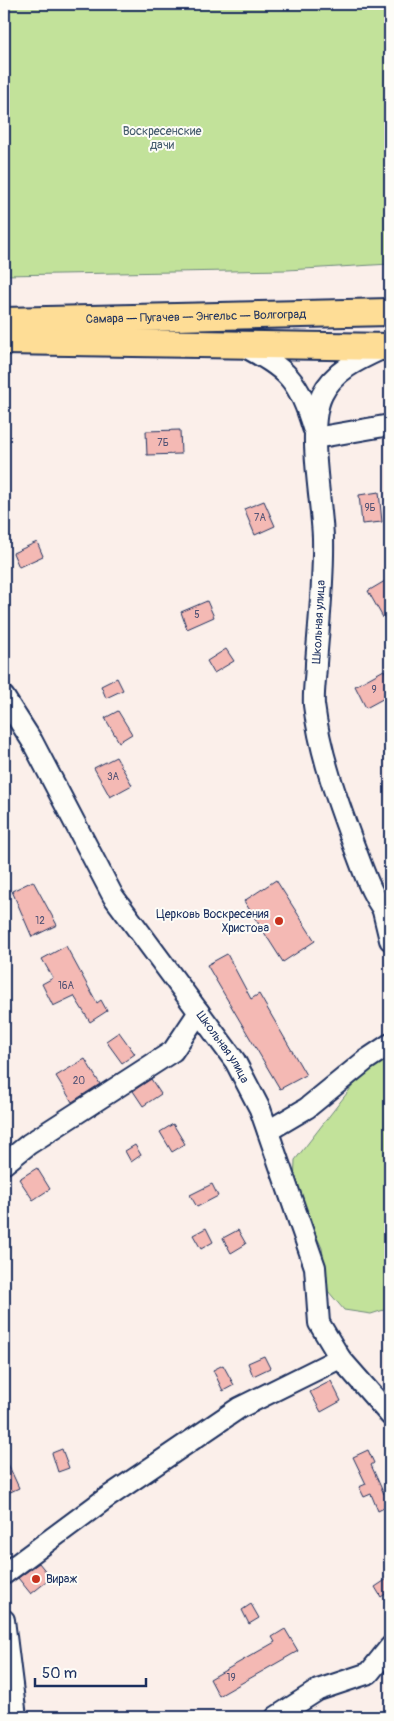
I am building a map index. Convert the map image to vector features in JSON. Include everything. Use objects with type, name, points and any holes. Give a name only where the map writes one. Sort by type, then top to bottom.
[{"type":"main road","name":"Самара — Пугачев — Энгельс — Волгоград","points":[[4,321],[390,312]]},
{"type":"main road","name":"Самара — Пугачев — Энгельс — Волгоград","points":[[4,341],[388,347]]},
{"type":"street","points":[[241,345],[272,361],[288,375],[306,406],[316,438],[390,425]]},
{"type":"street","name":"Школьная улица","points":[[388,347],[350,364],[332,380],[322,395],[317,413],[316,438],[323,539],[314,703],[327,771],[364,873],[387,914],[390,940]]},
{"type":"street","name":"Школьная улица","points":[[4,697],[32,741],[114,896],[235,1061],[260,1109],[315,1267],[319,1323],[340,1358],[387,1406]]},
{"type":"street","points":[[4,1164],[29,1144],[173,1051],[199,1012]]},
{"type":"street","points":[[268,1131],[307,1108],[366,1060],[390,1044]]},
{"type":"street","points":[[4,1574],[106,1499],[239,1408],[340,1358]]},
{"type":"street","points":[[4,1620],[16,1717]]},
{"type":"street","points":[[276,1717],[318,1690],[369,1673],[390,1647]]},
{"type":"green space","name":"Воскресенские дачи","points":[[4,4],[390,4],[390,264],[287,270],[4,275]]},
{"type":"green space","points":[[390,1056],[390,1308],[371,1314],[344,1310],[328,1291],[322,1248],[294,1188],[295,1160],[358,1079]]},
{"type":"building","points":[[180,430],[181,454],[147,455],[146,431]]},
{"type":"building","points":[[379,492],[382,522],[362,524],[359,495]]},
{"type":"building","points":[[264,501],[275,526],[255,535],[244,509]]},
{"type":"building","points":[[37,542],[43,556],[19,567],[13,553]]},
{"type":"building","points":[[390,578],[390,630],[368,591]]},
{"type":"building","points":[[207,601],[214,617],[187,629],[181,612]]},
{"type":"building","points":[[226,649],[234,661],[214,673],[207,661]]},
{"type":"building","points":[[384,670],[390,682],[390,695],[366,708],[355,686]]},
{"type":"building","points":[[117,678],[123,690],[106,698],[101,686]]},
{"type":"building","points":[[118,711],[132,734],[119,742],[105,718]]},
{"type":"building","points":[[116,757],[132,785],[110,797],[94,768]]},
{"type":"building","name":"Церковь Воскресения Христова","points":[[276,880],[315,941],[283,962],[244,901]]},
{"type":"building","points":[[33,881],[57,925],[32,937],[12,891]]},
{"type":"building","points":[[66,946],[97,1003],[101,1000],[107,1011],[90,1022],[74,996],[53,1006],[42,984],[53,978],[42,959]]},
{"type":"building","points":[[227,954],[251,999],[259,994],[306,1075],[280,1089],[207,965]]},
{"type":"building","points":[[119,1032],[135,1054],[122,1063],[106,1041]]},
{"type":"building","points":[[85,1059],[100,1084],[72,1102],[56,1076]]},
{"type":"building","points":[[151,1079],[161,1094],[143,1106],[133,1091]]},
{"type":"building","points":[[173,1124],[185,1144],[172,1152],[160,1132]]},
{"type":"building","points":[[135,1145],[141,1155],[131,1162],[125,1151]]},
{"type":"building","points":[[37,1168],[50,1189],[33,1200],[19,1179]]},
{"type":"building","points":[[212,1184],[218,1196],[197,1207],[190,1195]]},
{"type":"building","points":[[206,1228],[213,1242],[201,1249],[193,1235]]},
{"type":"building","points":[[238,1230],[246,1244],[231,1253],[223,1238]]},
{"type":"building","points":[[264,1356],[270,1368],[253,1376],[248,1363]]},
{"type":"building","points":[[223,1365],[234,1385],[223,1391],[213,1370]]},
{"type":"building","points":[[331,1381],[341,1401],[321,1412],[310,1392]]},
{"type":"building","points":[[62,1449],[69,1468],[58,1472],[52,1453]]},
{"type":"building","points":[[368,1450],[374,1463],[371,1465],[384,1494],[390,1491],[390,1505],[378,1511],[371,1494],[364,1497],[359,1487],[366,1484],[353,1457]]},
{"type":"building","points":[[4,1455],[19,1488],[4,1495]]},
{"type":"building","points":[[39,1563],[51,1578],[31,1594],[18,1578]]},
{"type":"building","points":[[390,1577],[390,1591],[381,1597],[375,1587]]},
{"type":"building","points":[[251,1604],[259,1618],[249,1624],[242,1610]]},
{"type":"building","points":[[285,1629],[298,1651],[219,1696],[210,1679],[275,1642],[272,1637]]},
{"type":"place","name":"Церковь Воскресения Христова","points":[[279,921]]},
{"type":"place","name":"Вираж","points":[[36,1579]]}]
